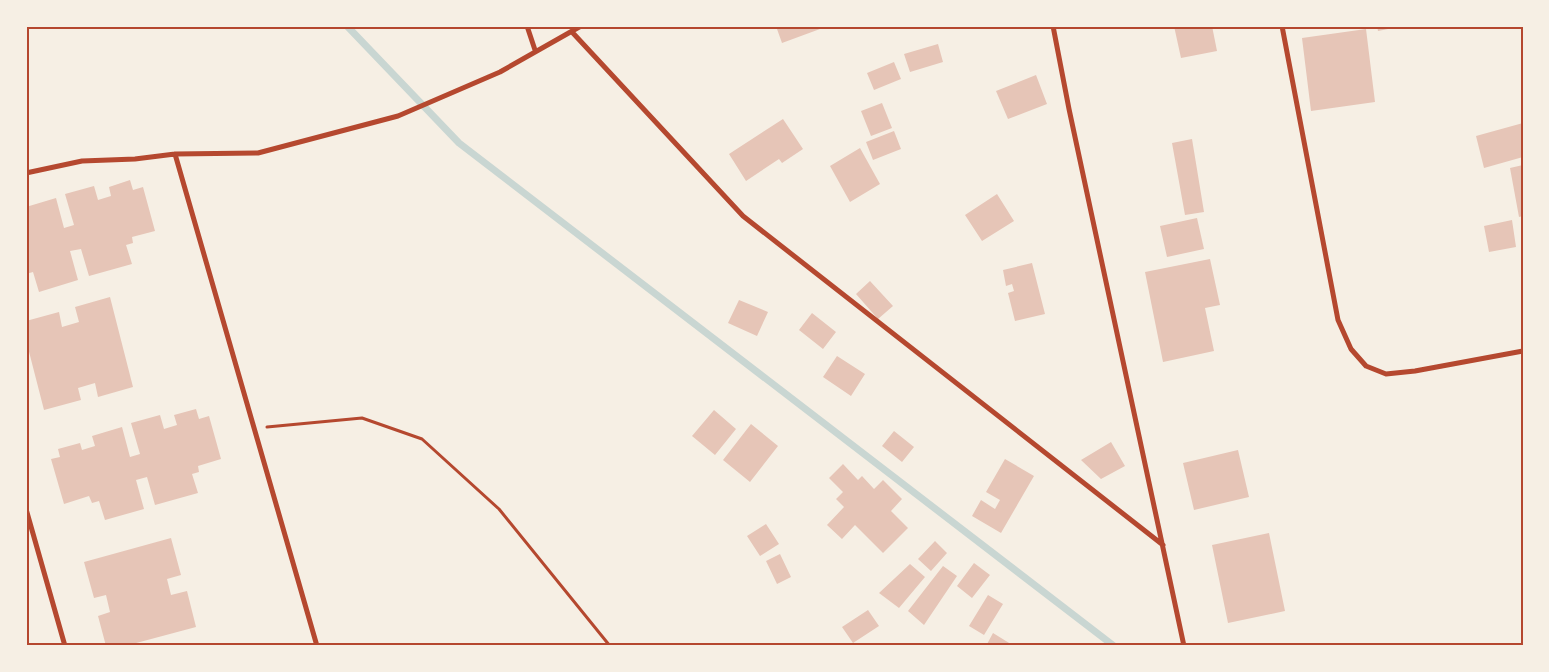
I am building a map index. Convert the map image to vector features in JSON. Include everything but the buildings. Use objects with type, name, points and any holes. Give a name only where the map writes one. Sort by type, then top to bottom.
[{"type":"street","points":[[527,26],[535,50]]},
{"type":"street","points":[[26,174],[82,161],[135,159],[175,154],[258,153],[398,116],[500,72],[535,50],[582,26]]},
{"type":"street","points":[[1053,26],[1068,109],[1184,646]]},
{"type":"street","points":[[1282,26],[1338,320],[1351,349],[1366,366],[1386,374],[1415,371],[1523,352]]},
{"type":"street","points":[[572,32],[743,216],[1163,545]]},
{"type":"street","points":[[175,154],[317,646]]},
{"type":"street","points":[[26,509],[65,646]]},
{"type":"path","points":[[254,428],[362,418],[422,439],[499,509],[610,646]]},
{"type":"waterway","points":[[347,26],[459,143],[1114,646]]}]
